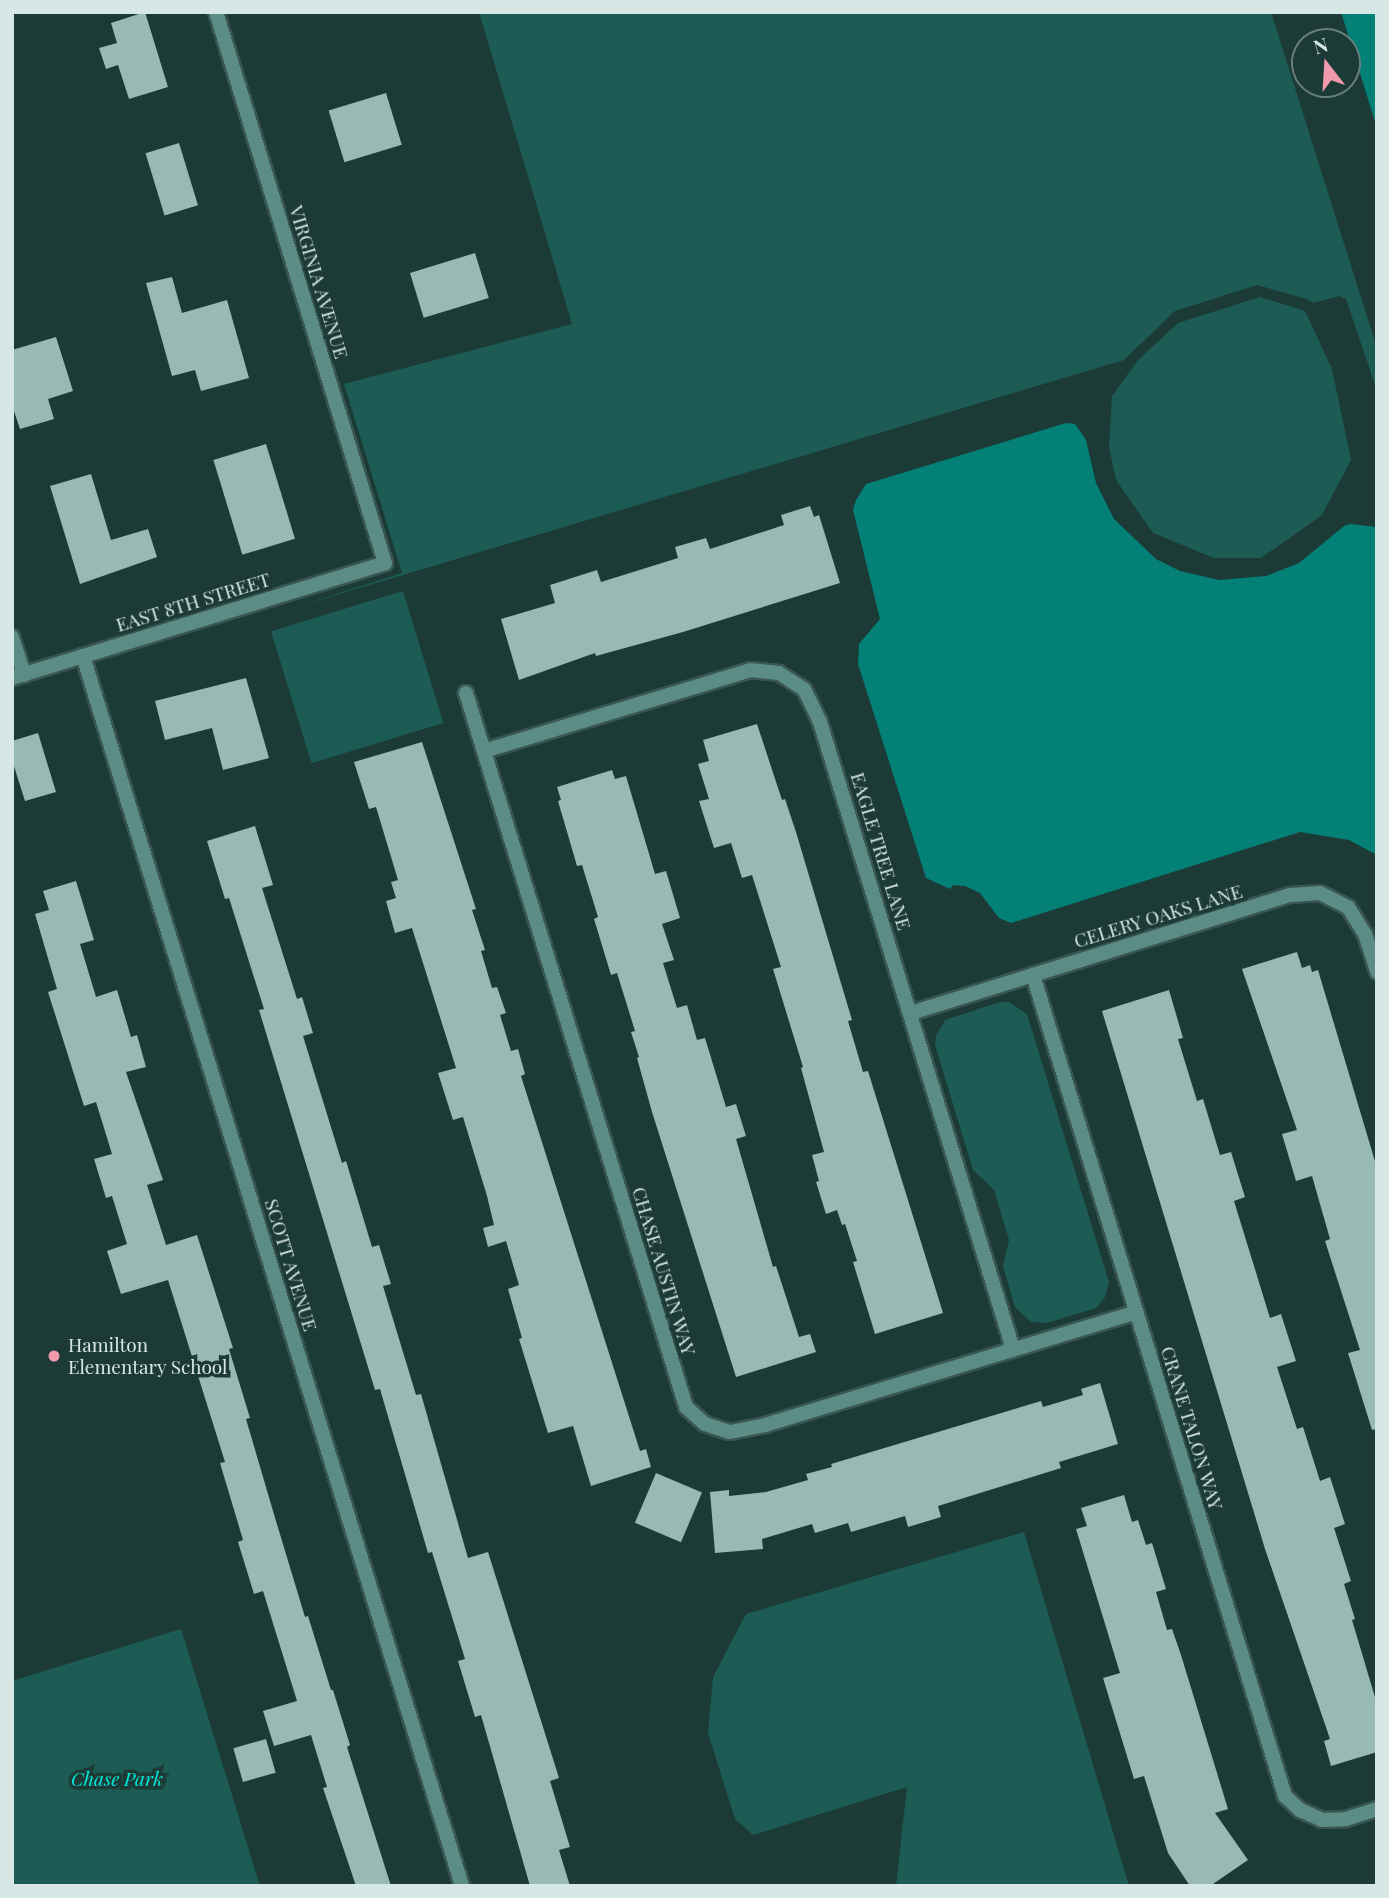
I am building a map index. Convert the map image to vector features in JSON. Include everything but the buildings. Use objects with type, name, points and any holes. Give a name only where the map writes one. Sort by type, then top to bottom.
[{"type":"street","name":"VIRGINIA AVENUE","points":[[216,12],[385,563]]},
{"type":"street","name":"EAST 8TH STREET","points":[[18,676],[385,563]]},
{"type":"street","points":[[12,637],[18,676]]},
{"type":"street","name":"SCOTT AVENUE","points":[[83,656],[463,1886]]},
{"type":"street","name":"EAGLE TREE LANE","points":[[484,751],[750,670],[779,673],[804,689],[820,722],[1013,1349]]},
{"type":"street","name":"CHASE AUSTIN WAY","points":[[466,693],[686,1407],[705,1424],[730,1432],[765,1425],[1136,1312]]},
{"type":"street","name":"CELERY OAKS LANE","points":[[911,1013],[1291,895],[1320,893],[1348,907],[1365,934],[1377,972]]},
{"type":"street","name":"CRANE TALON WAY","points":[[1033,975],[1285,1796],[1300,1810],[1322,1820],[1346,1819],[1377,1810]]},
{"type":"green space","points":[[479,12],[1271,12],[1291,75],[1291,98],[1298,98],[1377,348],[1377,391],[1346,299],[1339,296],[1313,303],[1257,285],[1175,311],[1124,360],[289,609],[402,573],[344,384],[572,324]]},
{"type":"green space","points":[[1260,297],[1305,311],[1332,369],[1351,460],[1322,515],[1261,558],[1214,558],[1153,533],[1116,480],[1109,447],[1112,396],[1138,360],[1178,323]]},
{"type":"green space","points":[[403,591],[443,723],[311,763],[271,631]]},
{"type":"green space","points":[[1000,1002],[1009,1002],[1027,1014],[1109,1282],[1105,1297],[1096,1308],[1047,1323],[1031,1322],[1015,1307],[1003,1266],[1009,1240],[994,1190],[973,1170],[935,1045],[936,1036],[945,1020]]},
{"type":"green space","points":[[1024,1532],[1129,1886],[896,1886],[907,1787],[753,1835],[735,1819],[708,1733],[713,1677],[746,1614]]},
{"type":"green space","name":"Chase Park","points":[[181,1629],[260,1886],[12,1886],[12,1681]]},
{"type":"shaded area","points":[[1341,12],[1377,12],[1377,128],[1361,76],[1361,28],[1346,28]]},
{"type":"shaded area","points":[[1066,423],[1075,424],[1086,440],[1096,483],[1114,519],[1156,559],[1180,571],[1219,580],[1266,576],[1299,563],[1344,526],[1350,524],[1377,527],[1377,855],[1349,840],[1300,832],[1011,923],[999,918],[980,893],[965,886],[953,885],[950,889],[926,878],[858,664],[859,644],[880,619],[853,510],[856,500],[866,484]]},
{"type":"place","name":"Hamilton Elementary School","points":[[54,1356]]}]
